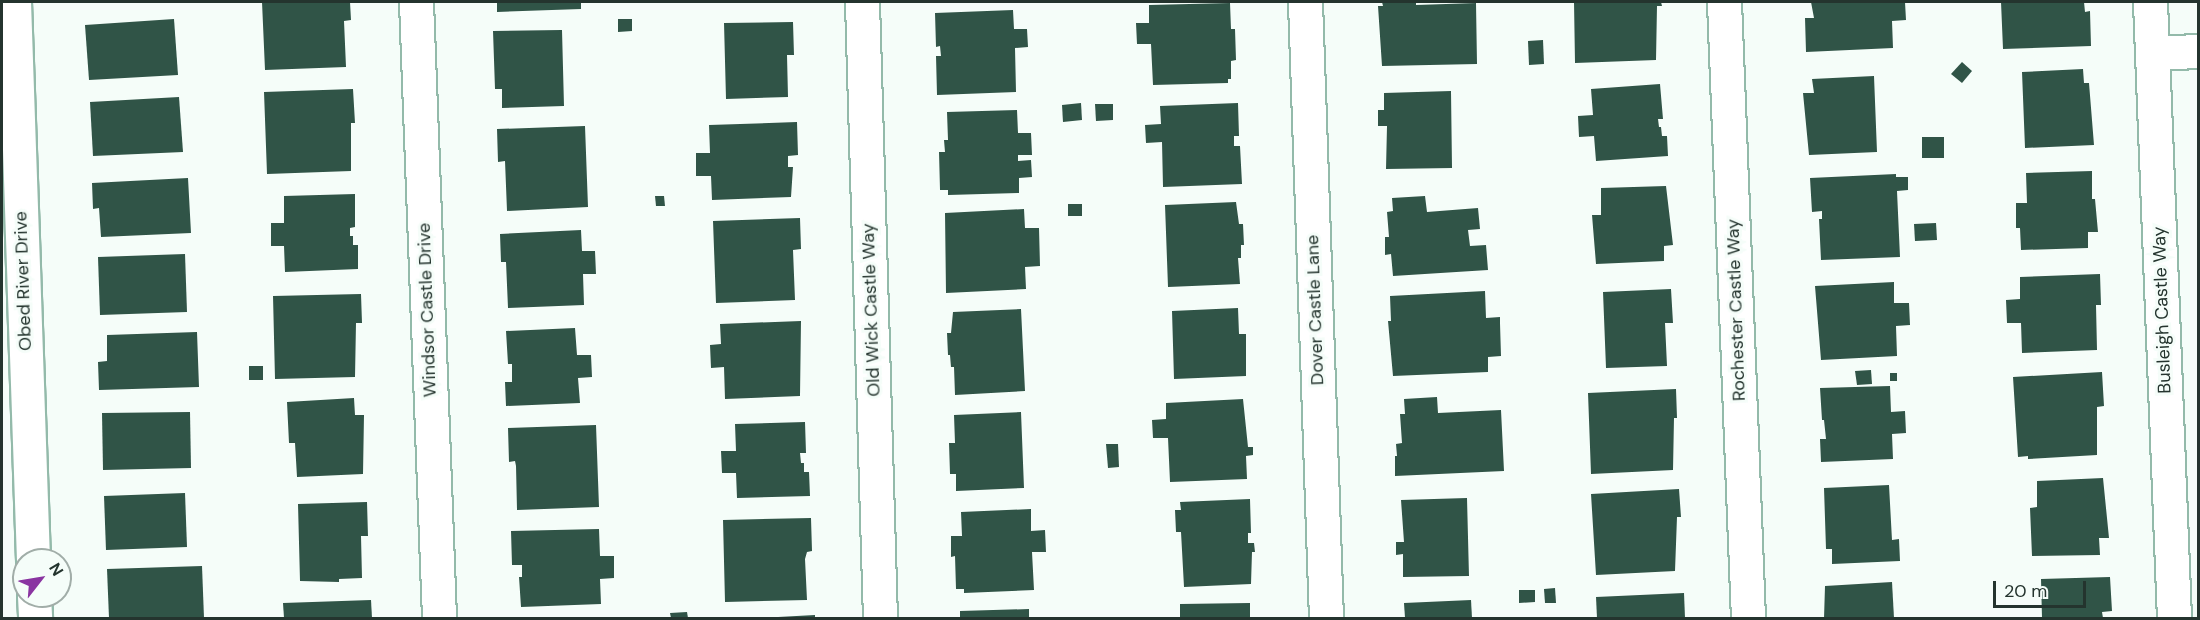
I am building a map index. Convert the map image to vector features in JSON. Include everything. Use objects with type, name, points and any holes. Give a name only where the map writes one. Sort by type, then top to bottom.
[{"type":"street","name":"Obed River Drive","points":[[14,2],[14,353],[32,548]]},
{"type":"street","name":"Windsor Castle Drive","points":[[416,2],[439,618]]},
{"type":"street","name":"Old Wick Castle Way","points":[[862,2],[880,618]]},
{"type":"street","name":"Dover Castle Lane","points":[[1305,2],[1326,618]]},
{"type":"street","name":"Rochester Castle Way","points":[[1724,2],[1748,618]]},
{"type":"street","name":"Busleigh Castle Way","points":[[2150,2],[2174,618]]},
{"type":"street","points":[[2152,52],[2199,51]]},
{"type":"building","points":[[262,2],[350,2],[351,20],[344,21],[346,67],[265,70]]},
{"type":"building","points":[[497,2],[581,2],[581,9],[497,12]]},
{"type":"building","points":[[1382,2],[1416,2],[1416,5],[1476,3],[1477,64],[1382,66],[1378,6],[1383,6]]},
{"type":"building","points":[[1574,2],[1661,2],[1662,6],[1657,6],[1656,60],[1575,63]]},
{"type":"building","points":[[1811,2],[1905,2],[1906,20],[1892,21],[1893,48],[1806,52],[1805,18],[1814,18]]},
{"type":"building","points":[[2001,2],[2084,2],[2085,12],[2090,11],[2091,46],[2003,49]]},
{"type":"building","points":[[1230,3],[1231,29],[1235,29],[1236,60],[1231,61],[1231,79],[1228,79],[1228,83],[1153,85],[1151,44],[1137,44],[1136,23],[1149,23],[1149,5]]},
{"type":"building","points":[[1013,10],[1014,29],[1027,29],[1028,47],[1015,48],[1016,92],[937,95],[936,56],[941,56],[940,46],[936,47],[935,13]]},
{"type":"building","points":[[174,19],[178,75],[89,80],[85,25]]},
{"type":"building","points":[[618,19],[632,19],[632,31],[618,32]]},
{"type":"building","points":[[793,22],[794,55],[787,55],[788,97],[726,99],[724,23]]},
{"type":"building","points":[[562,30],[564,106],[502,108],[502,89],[495,89],[493,31]]},
{"type":"building","points":[[1543,40],[1544,64],[1529,65],[1528,41]]},
{"type":"building","points":[[1962,62],[1972,71],[1962,83],[1951,74]]},
{"type":"building","points":[[2083,69],[2084,83],[2089,83],[2094,145],[2025,148],[2022,72]]},
{"type":"building","points":[[1874,76],[1877,152],[1809,155],[1803,93],[1814,93],[1812,79]]},
{"type":"building","points":[[1660,84],[1663,119],[1658,119],[1662,136],[1667,136],[1668,156],[1596,161],[1594,136],[1579,137],[1578,116],[1593,115],[1591,89]]},
{"type":"building","points":[[353,89],[355,123],[351,123],[351,171],[267,174],[264,92]]},
{"type":"building","points":[[1451,91],[1452,168],[1386,169],[1387,126],[1378,126],[1378,110],[1384,110],[1384,93]]},
{"type":"building","points":[[179,97],[183,152],[93,156],[90,102]]},
{"type":"building","points":[[1081,103],[1082,120],[1063,122],[1062,105]]},
{"type":"building","points":[[1238,103],[1239,136],[1234,136],[1234,146],[1240,146],[1242,184],[1163,187],[1162,142],[1146,143],[1145,125],[1161,124],[1160,106]]},
{"type":"building","points":[[1095,104],[1113,104],[1113,120],[1096,121]]},
{"type":"building","points":[[1017,110],[1018,133],[1031,133],[1032,155],[1018,155],[1018,161],[1031,160],[1032,177],[1019,178],[1019,193],[948,195],[948,190],[940,190],[939,152],[945,152],[944,140],[948,140],[947,112]]},
{"type":"building","points":[[797,122],[798,155],[788,156],[788,167],[793,167],[791,197],[712,200],[711,176],[696,176],[696,153],[710,153],[709,125]]},
{"type":"building","points":[[585,126],[588,207],[507,211],[505,161],[498,162],[497,129]]},
{"type":"building","points":[[1922,137],[1944,137],[1944,158],[1922,158]]},
{"type":"building","points":[[2092,171],[2092,199],[2095,199],[2098,232],[2088,232],[2088,248],[2021,250],[2020,228],[2016,228],[2016,203],[2027,203],[2026,173]]},
{"type":"building","points":[[1896,174],[1896,177],[1908,177],[1908,190],[1897,191],[1900,257],[1821,260],[1819,219],[1822,219],[1822,211],[1812,212],[1810,178]]},
{"type":"building","points":[[188,178],[191,233],[101,237],[99,208],[93,209],[92,183]]},
{"type":"building","points":[[1666,186],[1673,245],[1664,246],[1664,261],[1596,264],[1592,215],[1601,215],[1601,188]]},
{"type":"building","points":[[355,194],[355,227],[350,228],[350,236],[353,236],[353,245],[358,245],[358,269],[285,272],[284,246],[271,246],[271,223],[284,223],[284,196]]},
{"type":"building","points":[[655,196],[664,196],[665,206],[656,206]]},
{"type":"building","points":[[1425,196],[1427,212],[1478,208],[1480,229],[1468,230],[1470,246],[1486,245],[1488,270],[1393,276],[1391,254],[1385,255],[1385,237],[1389,237],[1387,212],[1393,211],[1392,198]]},
{"type":"building","points":[[1236,202],[1239,224],[1243,224],[1244,245],[1241,245],[1241,258],[1238,258],[1240,284],[1168,287],[1165,205]]},
{"type":"building","points":[[1068,204],[1082,204],[1082,216],[1068,216]]},
{"type":"building","points":[[1024,209],[1025,228],[1039,228],[1040,266],[1025,267],[1026,289],[946,293],[945,213]]},
{"type":"building","points":[[800,218],[801,249],[793,250],[795,300],[716,303],[713,221]]},
{"type":"building","points":[[1936,223],[1937,240],[1915,241],[1914,224]]},
{"type":"building","points":[[581,230],[582,251],[595,251],[596,274],[583,274],[584,305],[508,308],[506,262],[501,262],[500,234]]},
{"type":"building","points":[[185,254],[187,312],[100,315],[98,257]]},
{"type":"building","points":[[2100,274],[2101,305],[2096,305],[2097,350],[2022,353],[2021,323],[2007,323],[2006,300],[2020,299],[2020,277]]},
{"type":"building","points":[[1894,282],[1894,303],[1909,303],[1910,325],[1896,326],[1897,356],[1821,360],[1815,286]]},
{"type":"building","points":[[1671,289],[1673,323],[1665,323],[1667,366],[1606,368],[1603,292]]},
{"type":"building","points":[[1485,291],[1486,318],[1500,317],[1501,356],[1488,357],[1488,372],[1393,376],[1388,321],[1391,321],[1390,296]]},
{"type":"building","points":[[361,294],[362,323],[356,323],[355,377],[275,379],[273,296]]},
{"type":"building","points":[[1238,308],[1239,334],[1246,334],[1246,376],[1174,379],[1172,311]]},
{"type":"building","points":[[1021,309],[1025,391],[955,395],[954,367],[951,367],[950,355],[948,355],[947,333],[951,333],[953,312]]},
{"type":"building","points":[[801,321],[800,396],[725,399],[724,367],[711,368],[710,345],[721,344],[720,324]]},
{"type":"building","points":[[575,328],[577,355],[591,355],[592,377],[578,378],[580,403],[506,406],[505,382],[512,382],[512,364],[508,364],[506,331]]},
{"type":"building","points":[[197,332],[199,387],[99,390],[98,362],[107,361],[107,335]]},
{"type":"building","points":[[249,366],[263,366],[263,380],[249,380]]},
{"type":"building","points":[[1871,370],[1872,384],[1857,385],[1855,371]]},
{"type":"building","points":[[2102,372],[2104,406],[2097,407],[2097,455],[2028,459],[2028,456],[2018,457],[2013,377]]},
{"type":"building","points":[[1890,373],[1897,373],[1897,381],[1890,381]]},
{"type":"building","points":[[1890,386],[1891,412],[1905,411],[1906,433],[1892,434],[1893,459],[1821,462],[1820,439],[1826,439],[1820,388]]},
{"type":"building","points":[[1676,389],[1677,418],[1674,418],[1673,470],[1591,474],[1588,393]]},
{"type":"building","points":[[1437,397],[1438,413],[1501,410],[1504,471],[1395,476],[1396,444],[1402,443],[1400,414],[1405,414],[1404,399]]},
{"type":"building","points":[[354,398],[355,415],[364,415],[363,474],[297,477],[295,443],[289,443],[287,402]]},
{"type":"building","points":[[1243,399],[1248,447],[1253,447],[1253,455],[1246,456],[1247,479],[1170,482],[1168,438],[1153,438],[1152,420],[1166,419],[1166,403]]},
{"type":"building","points":[[190,412],[191,468],[103,470],[102,413]]},
{"type":"building","points":[[1021,412],[1024,488],[956,491],[956,474],[950,474],[949,443],[955,443],[954,415]]},
{"type":"building","points":[[805,422],[806,453],[800,453],[801,463],[804,463],[804,472],[809,472],[810,496],[737,498],[736,473],[722,473],[721,451],[736,451],[735,424]]},
{"type":"building","points":[[596,425],[599,507],[517,510],[516,466],[515,461],[509,462],[508,428]]},
{"type":"building","points":[[1106,444],[1118,444],[1119,467],[1108,468]]},
{"type":"building","points":[[2103,478],[2109,538],[2099,538],[2100,555],[2032,556],[2030,508],[2037,507],[2037,481]]},
{"type":"building","points":[[1889,485],[1892,540],[1899,539],[1900,561],[1832,564],[1832,549],[1826,549],[1824,488]]},
{"type":"building","points":[[1679,489],[1681,517],[1677,517],[1675,571],[1596,575],[1591,494]]},
{"type":"building","points":[[185,493],[187,547],[106,550],[104,496]]},
{"type":"building","points":[[1467,498],[1469,576],[1403,577],[1403,554],[1396,555],[1396,542],[1404,542],[1401,500]]},
{"type":"building","points":[[1250,499],[1251,533],[1248,533],[1248,543],[1254,543],[1255,552],[1252,552],[1251,584],[1184,587],[1181,532],[1176,532],[1175,510],[1181,510],[1180,502]]},
{"type":"building","points":[[367,502],[368,536],[361,536],[362,578],[339,579],[339,582],[300,581],[298,504]]},
{"type":"building","points":[[1031,509],[1031,531],[1045,530],[1046,552],[1032,552],[1034,590],[964,593],[964,589],[956,589],[955,556],[951,557],[951,536],[962,536],[961,512]]},
{"type":"building","points":[[811,518],[812,551],[807,552],[805,559],[807,600],[725,602],[723,520]]},
{"type":"building","points":[[599,529],[600,556],[614,556],[614,578],[600,579],[601,604],[521,607],[519,577],[522,577],[522,565],[512,565],[511,531]]},
{"type":"building","points":[[202,566],[204,618],[109,618],[107,569]]},
{"type":"building","points":[[2110,577],[2112,611],[2102,612],[2103,618],[2042,618],[2041,579]]},
{"type":"building","points":[[1892,582],[1894,618],[1824,618],[1825,586]]},
{"type":"building","points":[[1555,588],[1556,603],[1545,603],[1544,589]]},
{"type":"building","points":[[1519,590],[1535,590],[1535,602],[1519,603]]},
{"type":"building","points":[[1684,593],[1685,618],[1597,618],[1596,597]]},
{"type":"building","points":[[371,600],[372,618],[284,618],[283,603]]},
{"type":"building","points":[[1471,600],[1472,618],[1405,618],[1404,603]]},
{"type":"building","points":[[1250,603],[1250,618],[1180,618],[1180,604]]},
{"type":"building","points":[[1029,609],[1029,618],[960,618],[960,611]]},
{"type":"building","points":[[687,612],[688,618],[671,618],[670,613]]},
{"type":"building","points":[[815,615],[815,618],[778,618],[778,617]]}]
